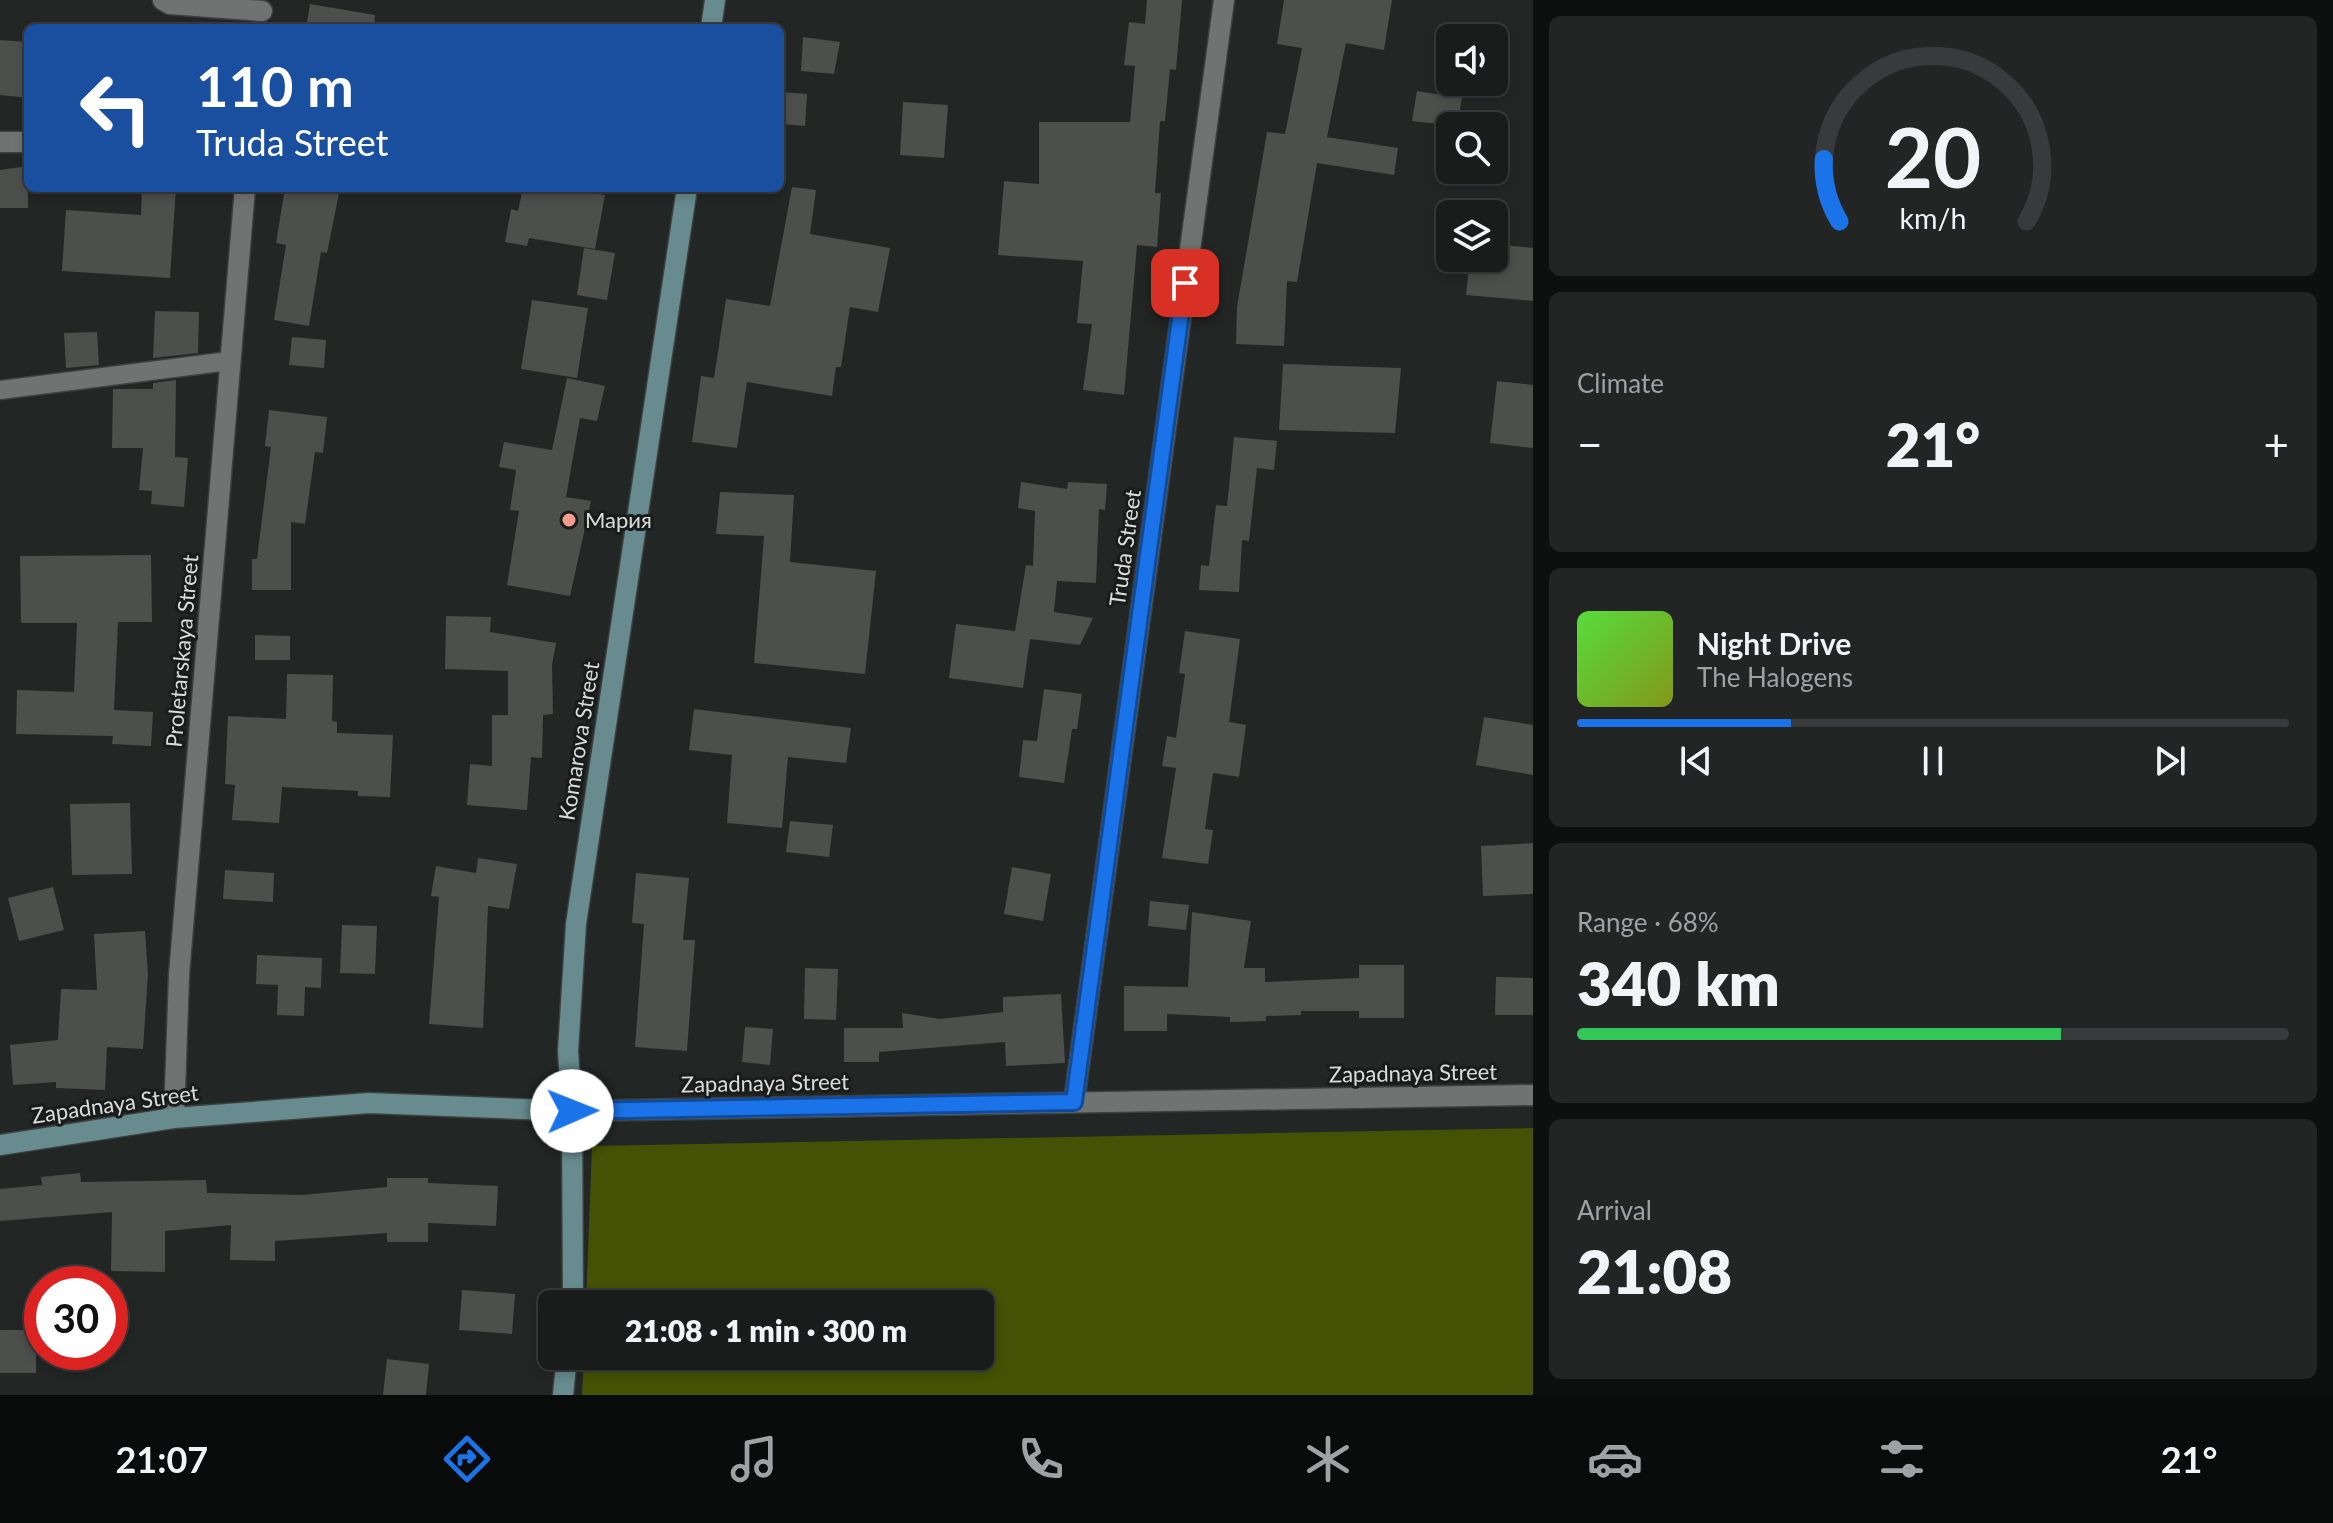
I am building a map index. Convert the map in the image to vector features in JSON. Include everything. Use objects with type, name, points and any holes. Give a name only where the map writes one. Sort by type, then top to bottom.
[{"type":"main road","points":[[712,24],[715,0]]},
{"type":"main road","name":"Komarova Street","points":[[573,1290],[572,1111],[568,1051],[576,924],[686,192]]},
{"type":"main road","name":"Zapadnaya Street","points":[[0,1145],[174,1118],[369,1103],[572,1111]]},
{"type":"main road","points":[[563,1395],[566,1370]]},
{"type":"street","points":[[163,0],[170,4],[262,13]]},
{"type":"street","name":"Truda Street","points":[[1074,1102],[1224,0]]},
{"type":"street","points":[[0,142],[24,142]]},
{"type":"street","name":"Proletarskaya Street","points":[[174,1118],[179,975],[245,192]]},
{"type":"street","name":"Zapadnaya Street","points":[[572,1111],[1533,1095]]},
{"type":"lane","points":[[0,390],[229,361]]},
{"type":"green space","points":[[1533,1128],[1533,1395],[582,1395],[583,1370],[994,1370],[994,1290],[587,1290],[592,1146]]},
{"type":"building","points":[[1147,0],[1182,0],[1176,70],[1170,69],[1165,121],[1160,121],[1155,193],[1161,193],[1157,247],[1137,245],[1124,395],[1083,390],[1092,324],[1077,323],[1083,261],[998,255],[1004,181],[1039,184],[1039,122],[1130,122],[1135,66],[1124,65],[1129,22],[1145,24]]},
{"type":"building","points":[[1284,0],[1392,0],[1384,50],[1346,43],[1327,137],[1398,148],[1394,175],[1317,163],[1297,282],[1287,281],[1284,346],[1236,344],[1237,307],[1267,132],[1285,134],[1302,48],[1277,44]]},
{"type":"building","points":[[310,4],[375,15],[374,24],[307,24]]},
{"type":"building","points":[[803,37],[840,42],[834,74],[801,71]]},
{"type":"building","points":[[0,40],[24,42],[24,98],[0,95]]},
{"type":"building","points":[[1417,91],[1462,98],[1460,112],[1436,112],[1436,124],[1412,121]]},
{"type":"building","points":[[784,92],[807,94],[805,126],[784,124]]},
{"type":"building","points":[[903,102],[948,105],[944,158],[900,155]]},
{"type":"building","points":[[24,167],[24,192],[28,192],[28,208],[0,208],[0,170]]},
{"type":"building","points":[[792,187],[816,190],[810,234],[890,248],[878,312],[850,307],[841,367],[836,367],[832,396],[747,382],[737,448],[692,442],[701,376],[714,378],[726,299],[770,306]]},
{"type":"building","points":[[142,192],[176,192],[170,278],[62,271],[66,210],[141,215]]},
{"type":"building","points":[[284,192],[339,192],[327,253],[321,252],[309,326],[274,320],[286,245],[276,243]]},
{"type":"building","points":[[522,192],[605,195],[595,249],[529,238],[527,246],[505,242],[511,209],[518,211]]},
{"type":"building","points":[[1508,245],[1533,248],[1533,301],[1466,295],[1468,272],[1508,272]]},
{"type":"building","points":[[584,248],[615,253],[607,300],[577,295]]},
{"type":"building","points":[[532,300],[588,308],[577,378],[521,369]]},
{"type":"building","points":[[155,311],[199,312],[198,353],[153,358]]},
{"type":"building","points":[[97,332],[99,365],[66,368],[64,333]]},
{"type":"building","points":[[292,337],[326,340],[324,368],[289,365]]},
{"type":"building","points":[[1283,364],[1401,368],[1395,433],[1279,430]]},
{"type":"building","points":[[567,378],[605,386],[597,421],[580,418],[566,497],[591,501],[570,596],[507,585],[519,511],[510,510],[516,470],[499,467],[504,442],[552,450]]},
{"type":"building","points":[[176,380],[175,457],[188,458],[184,507],[151,504],[152,491],[139,490],[143,448],[112,448],[113,389],[153,389],[153,383]]},
{"type":"building","points":[[1497,381],[1533,385],[1533,448],[1490,443]]},
{"type":"building","points":[[269,410],[327,417],[323,453],[315,452],[305,524],[291,522],[291,590],[252,590],[252,559],[257,559],[271,447],[265,446]]},
{"type":"building","points":[[1234,437],[1277,441],[1274,470],[1257,468],[1249,541],[1242,540],[1239,592],[1199,590],[1201,565],[1209,566],[1216,505],[1227,506]]},
{"type":"building","points":[[1021,482],[1067,489],[1068,482],[1107,484],[1105,510],[1099,509],[1096,583],[1057,581],[1054,612],[1093,618],[1080,645],[1030,639],[1023,688],[949,678],[956,624],[1015,631],[1026,565],[1033,566],[1035,511],[1018,508]]},
{"type":"building","points":[[720,492],[794,495],[790,562],[876,571],[865,674],[754,663],[764,536],[716,534]]},
{"type":"building","points":[[151,555],[152,622],[118,622],[114,710],[153,712],[151,746],[112,744],[113,736],[16,734],[17,690],[74,692],[77,623],[21,623],[20,556]]},
{"type":"building","points":[[446,616],[491,617],[490,632],[556,643],[552,665],[553,714],[543,715],[542,758],[531,757],[527,810],[467,805],[470,764],[492,766],[492,715],[508,715],[508,671],[445,669]]},
{"type":"building","points":[[1185,631],[1240,639],[1229,722],[1246,725],[1239,777],[1213,773],[1205,829],[1213,830],[1208,864],[1162,858],[1176,768],[1162,766],[1167,736],[1176,738],[1185,674],[1179,673]]},
{"type":"building","points":[[255,635],[290,636],[290,660],[255,660]]},
{"type":"building","points":[[287,674],[333,675],[332,721],[337,722],[337,733],[393,735],[390,797],[358,796],[358,791],[282,787],[279,823],[232,820],[235,785],[225,784],[228,716],[286,719]]},
{"type":"building","points":[[1044,689],[1082,694],[1077,729],[1072,729],[1064,783],[1019,777],[1023,740],[1037,741]]},
{"type":"building","points":[[694,709],[851,728],[846,763],[788,757],[782,828],[727,823],[732,755],[689,750]]},
{"type":"building","points":[[1484,717],[1533,725],[1533,775],[1476,765]]},
{"type":"building","points":[[130,803],[132,874],[72,875],[70,804]]},
{"type":"building","points":[[790,821],[833,825],[829,857],[786,852]]},
{"type":"building","points":[[1533,843],[1533,894],[1483,896],[1481,846]]},
{"type":"building","points":[[478,858],[517,864],[509,909],[488,906],[483,1028],[429,1024],[439,897],[431,896],[436,866],[476,873]]},
{"type":"building","points":[[1012,867],[1051,874],[1043,921],[1004,914]]},
{"type":"building","points":[[225,870],[274,873],[273,902],[223,899]]},
{"type":"building","points":[[636,873],[689,878],[683,940],[695,940],[687,1051],[635,1047],[644,924],[632,923]]},
{"type":"building","points":[[53,887],[64,930],[19,941],[8,898]]},
{"type":"building","points":[[1150,901],[1189,905],[1186,930],[1148,926]]},
{"type":"building","points":[[1192,912],[1251,921],[1244,968],[1265,968],[1265,982],[1359,978],[1359,965],[1404,965],[1404,1018],[1359,1018],[1359,1011],[1301,1011],[1301,1015],[1266,1016],[1266,1021],[1230,1022],[1230,1017],[1167,1014],[1167,1031],[1124,1031],[1124,986],[1188,987]]},
{"type":"building","points":[[342,925],[377,926],[375,974],[340,973]]},
{"type":"building","points":[[145,931],[148,974],[143,1049],[107,1047],[105,1090],[56,1088],[56,1082],[13,1085],[10,1045],[58,1040],[61,989],[97,990],[94,934]]},
{"type":"building","points":[[257,955],[322,958],[321,988],[305,987],[304,1016],[277,1015],[278,985],[256,984]]},
{"type":"building","points":[[805,968],[838,969],[836,1020],[804,1019]]},
{"type":"building","points":[[1496,977],[1533,978],[1533,1015],[1495,1015]]},
{"type":"building","points":[[1061,994],[1065,1063],[1006,1066],[1005,1042],[879,1052],[879,1062],[844,1062],[844,1028],[903,1028],[902,1013],[940,1019],[1003,1012],[1003,997]]},
{"type":"building","points":[[745,1027],[773,1029],[770,1065],[742,1062]]},
{"type":"building","points":[[80,1173],[81,1182],[206,1180],[207,1193],[302,1195],[387,1187],[387,1178],[428,1178],[428,1183],[498,1186],[496,1226],[428,1223],[428,1242],[387,1242],[387,1233],[275,1241],[275,1261],[230,1260],[231,1225],[165,1231],[165,1272],[128,1271],[128,1266],[111,1266],[112,1212],[0,1221],[0,1189],[42,1185],[41,1177]]},
{"type":"building","points":[[462,1290],[515,1294],[512,1334],[459,1330]]},
{"type":"building","points":[[0,1330],[24,1330],[24,1370],[36,1370],[36,1373],[0,1373]]},
{"type":"building","points":[[387,1359],[429,1364],[426,1395],[383,1395]]},
{"type":"place","name":"Мария","points":[[569,520]]},
{"type":"route","points":[[572,1111],[1074,1102],[1185,283]]}]
